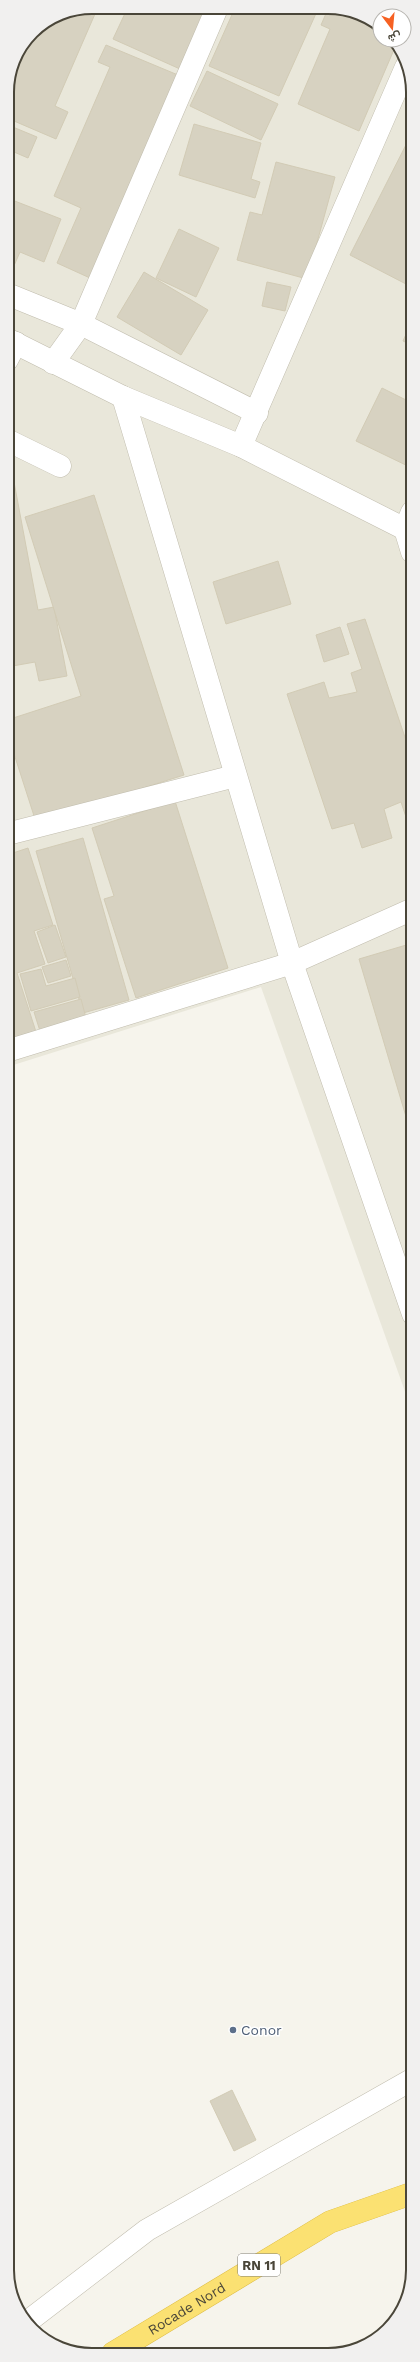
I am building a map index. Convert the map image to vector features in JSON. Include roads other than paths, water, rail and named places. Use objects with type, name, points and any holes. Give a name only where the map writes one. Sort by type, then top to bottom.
[{"type":"highway","name":"Rocade Nord","points":[[120,2348],[330,2222],[406,2195]]},
{"type":"street","points":[[53,363],[81,324],[214,14]]},
{"type":"street","points":[[242,446],[403,74]]},
{"type":"street","points":[[14,297],[81,324],[257,413]]},
{"type":"street","points":[[14,349],[53,363],[123,397],[242,446],[406,523]]},
{"type":"street","points":[[123,397],[292,963],[406,1294]]},
{"type":"street","points":[[14,443],[60,466]]},
{"type":"street","points":[[14,827],[235,776]]},
{"type":"street","points":[[14,1049],[292,963],[406,912]]},
{"type":"street","points":[[31,2319],[147,2230],[406,2083]]},
{"type":"place","name":"Conor","points":[[233,2030]]}]
